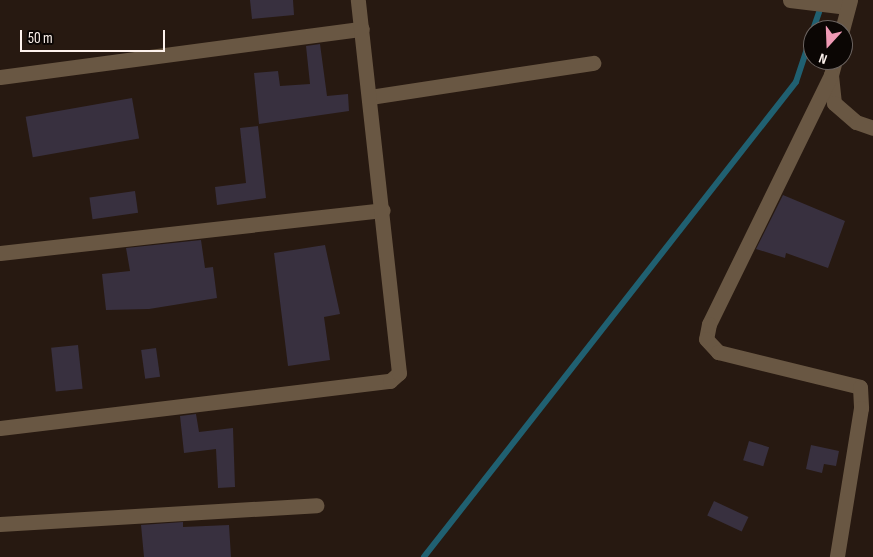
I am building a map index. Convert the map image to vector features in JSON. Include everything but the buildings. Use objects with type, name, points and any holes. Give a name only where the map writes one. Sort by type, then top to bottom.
[{"type":"street","points":[[0,428],[390,381],[399,373],[401,360],[358,0]]},
{"type":"street","points":[[790,0],[849,3],[845,20]]},
{"type":"street","points":[[0,77],[362,30]]},
{"type":"street","points":[[370,97],[593,63]]},
{"type":"street","points":[[832,70],[709,324],[706,339],[718,352],[860,387],[861,408],[837,557]]},
{"type":"street","points":[[833,70],[834,103],[856,122],[873,128]]},
{"type":"street","points":[[0,253],[383,210]]},
{"type":"street","points":[[0,524],[316,505]]},
{"type":"waterway","points":[[816,20],[822,4]]},
{"type":"waterway","points":[[424,557],[796,82],[803,61]]}]
